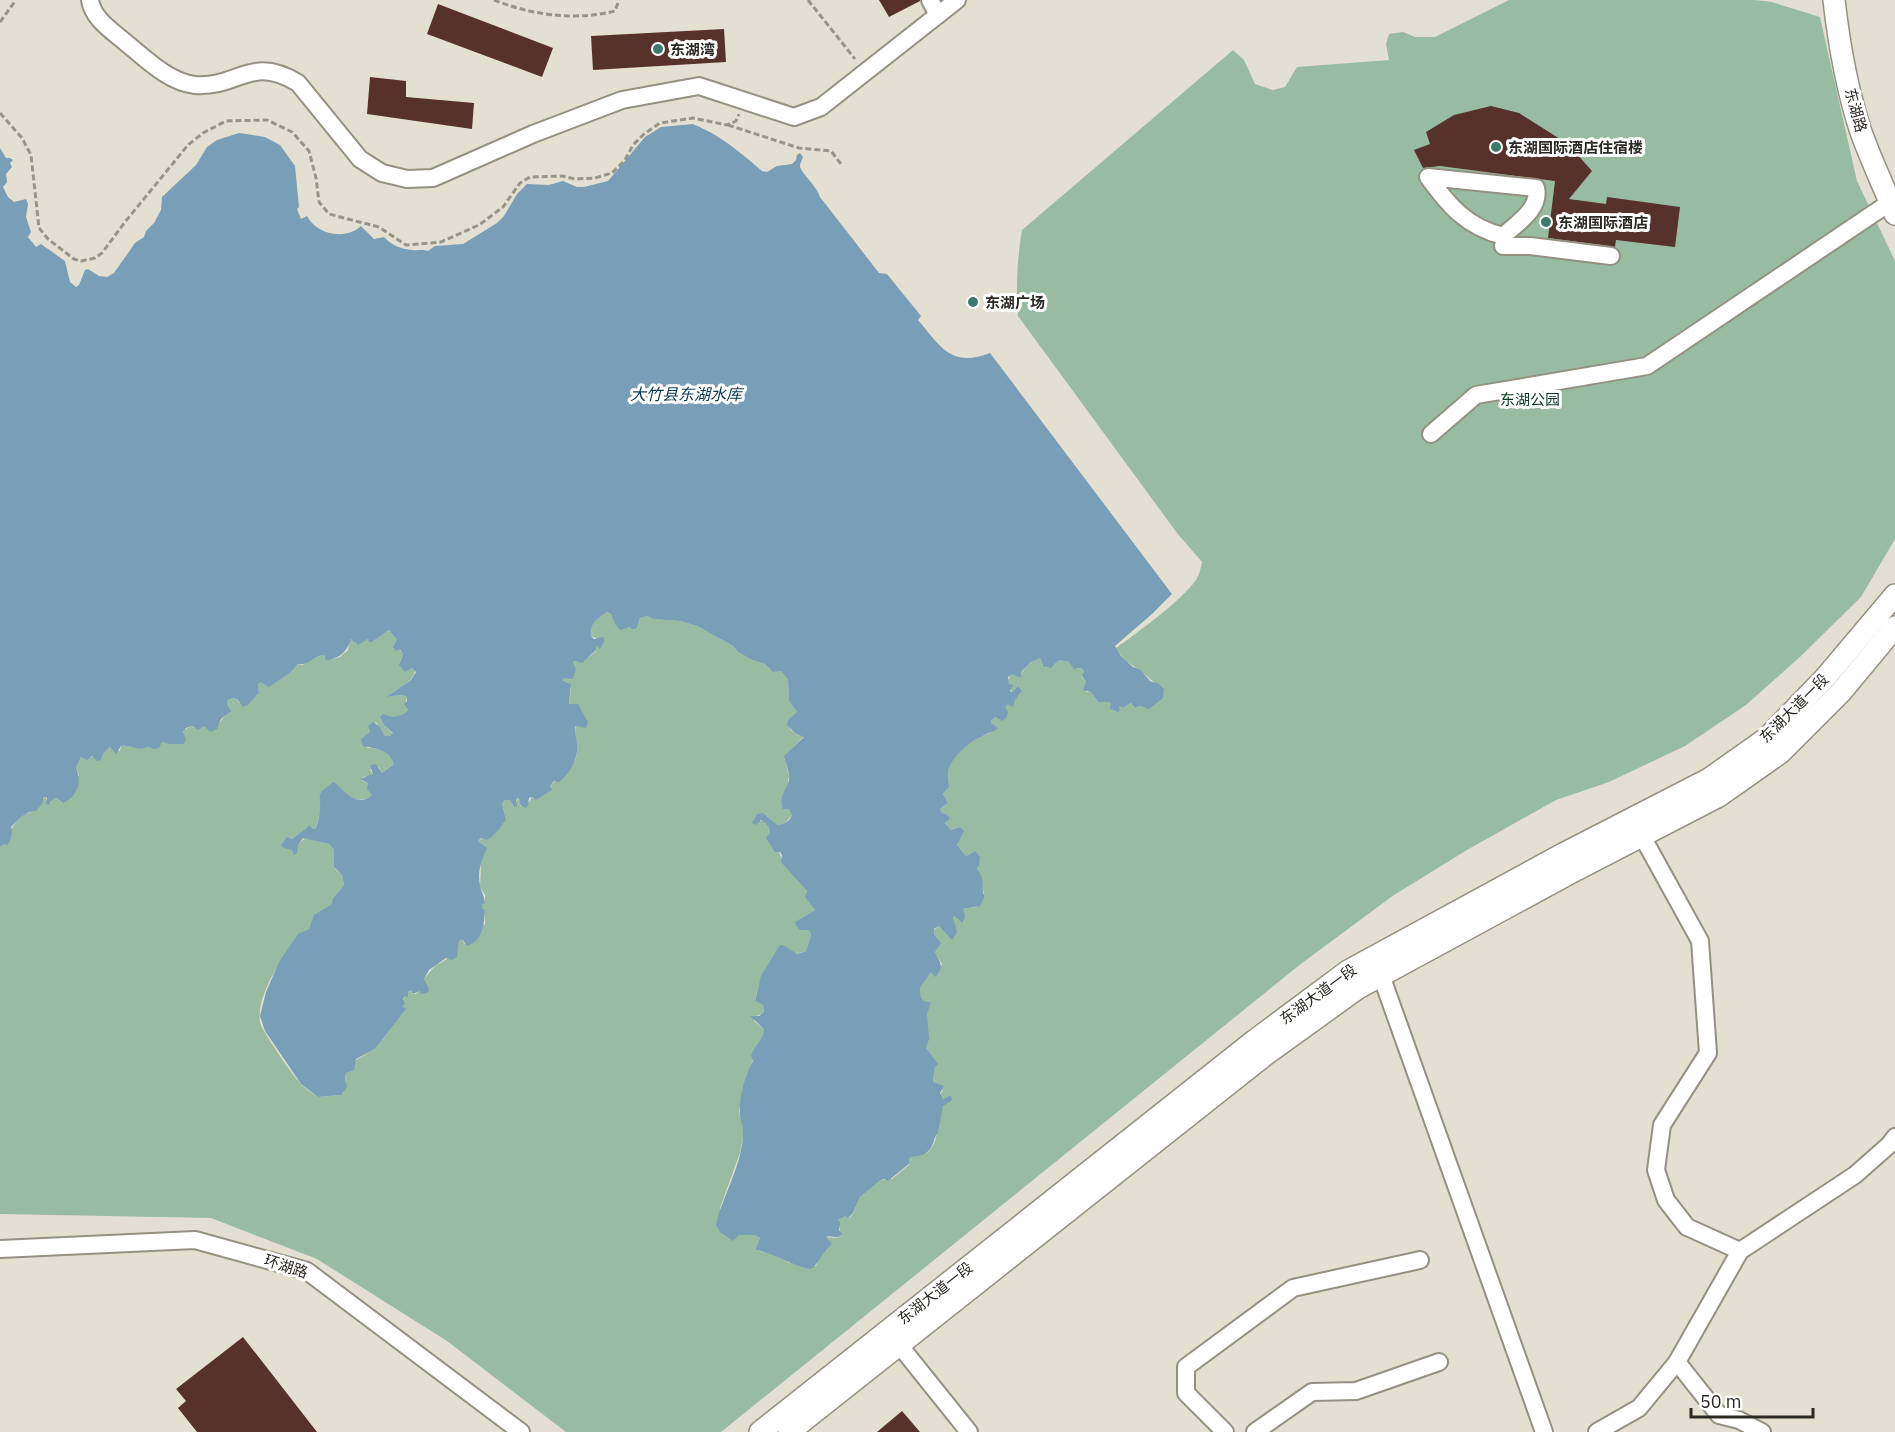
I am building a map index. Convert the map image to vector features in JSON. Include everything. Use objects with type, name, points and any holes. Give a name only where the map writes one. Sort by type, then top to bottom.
[{"type":"main road","name":"东湖路","points":[[1834,0],[1852,100],[1861,132],[1894,201]]},
{"type":"main road","name":"东湖路","points":[[1847,0],[1861,94],[1894,201]]},
{"type":"main road","name":"东湖大道一段","points":[[1378,966],[1553,859],[1709,779],[1767,738],[1825,678],[1895,595]]},
{"type":"main road","name":"东湖大道一段","points":[[789,1432],[894,1338],[1254,1041],[1348,971],[1378,966],[1719,796],[1780,753],[1841,692],[1895,627]]},
{"type":"main road","name":"东湖大道一段","points":[[760,1432],[894,1338]]},
{"type":"street","points":[[90,0],[91,7],[103,24],[173,79],[194,85],[216,84],[252,72],[268,70],[284,75],[298,83],[360,159],[382,173],[407,179],[433,178],[533,134],[622,100],[699,86],[794,117],[821,107],[865,72],[934,7],[957,0]]},
{"type":"street","points":[[1503,241],[1534,206],[1538,195],[1536,188],[1428,177],[1448,204],[1465,219],[1503,241],[1611,256]]},
{"type":"street","points":[[1431,434],[1476,395],[1647,366],[1894,201]]},
{"type":"street","points":[[1642,836],[1700,941],[1708,1053],[1662,1125],[1656,1170],[1666,1200],[1687,1227],[1740,1251]]},
{"type":"street","points":[[1378,966],[1544,1432]]},
{"type":"street","points":[[1597,1432],[1639,1408],[1677,1362],[1740,1251],[1855,1175],[1889,1146],[1895,1137]]},
{"type":"street","name":"环湖路","points":[[0,1249],[195,1240],[307,1271],[521,1432]]},
{"type":"street","points":[[1225,1432],[1186,1393],[1186,1367],[1293,1288],[1420,1260]]},
{"type":"street","points":[[894,1338],[969,1432]]},
{"type":"street","points":[[1255,1432],[1312,1392],[1356,1392],[1439,1362]]},
{"type":"street","points":[[1677,1362],[1719,1415],[1739,1420],[1762,1432]]},
{"type":"path","points":[[0,22],[16,0]]},
{"type":"path","points":[[494,0],[514,8],[543,14],[579,16],[615,11],[619,0]]},
{"type":"path","points":[[808,0],[865,72]]},
{"type":"path","points":[[727,124],[736,121],[745,102]]},
{"type":"path","points":[[0,112],[22,138],[31,155],[39,228],[48,240],[74,259],[81,261],[95,258],[102,253],[188,145],[202,133],[226,121],[267,120],[292,132],[309,151],[319,202],[329,214],[379,227],[406,245],[441,242],[479,225],[503,207],[520,183],[530,177],[595,178],[612,173],[625,160],[633,145],[660,123],[693,118],[727,124],[799,148],[831,151],[841,164]]},
{"type":"green space","name":"东湖公园","points":[[1509,0],[1755,0],[1772,2],[1820,17],[1857,181],[1895,261],[1895,539],[1861,597],[1801,656],[1746,705],[1685,746],[1609,782],[1556,800],[1467,850],[1394,895],[1302,963],[721,1432],[566,1432],[447,1341],[317,1259],[211,1218],[0,1214],[0,847],[5,844],[16,822],[24,815],[36,811],[45,797],[49,804],[56,798],[61,802],[79,775],[76,768],[81,757],[93,757],[110,747],[120,751],[121,746],[153,749],[162,742],[180,744],[184,730],[192,726],[194,728],[204,725],[210,732],[216,728],[228,713],[228,700],[233,698],[239,703],[249,704],[259,693],[260,682],[269,686],[291,672],[298,664],[302,665],[321,655],[324,655],[326,661],[340,657],[348,650],[352,638],[356,644],[368,639],[372,642],[389,630],[397,640],[396,643],[403,655],[400,662],[415,670],[408,682],[387,697],[401,695],[407,697],[405,704],[408,710],[407,713],[399,716],[387,716],[385,726],[393,734],[390,736],[385,736],[376,722],[370,731],[367,748],[384,751],[395,763],[382,773],[379,767],[370,770],[373,773],[371,776],[363,777],[361,780],[368,783],[372,795],[361,800],[352,798],[334,783],[320,793],[321,809],[316,828],[313,829],[310,825],[292,839],[292,850],[305,838],[329,844],[334,850],[335,869],[342,875],[344,885],[333,898],[333,904],[316,917],[310,929],[301,936],[283,958],[267,987],[260,1014],[261,1025],[268,1038],[303,1086],[318,1097],[342,1095],[346,1073],[352,1070],[356,1060],[375,1049],[405,1010],[402,1006],[407,993],[411,990],[413,994],[416,994],[426,985],[424,979],[435,966],[457,953],[459,941],[462,938],[464,944],[485,924],[485,911],[482,905],[485,903],[485,895],[480,887],[482,844],[478,841],[496,831],[506,820],[502,803],[510,800],[514,807],[518,798],[520,806],[529,802],[532,797],[534,799],[551,788],[550,786],[570,769],[576,759],[576,724],[579,727],[586,719],[578,705],[569,704],[571,688],[569,683],[563,682],[564,678],[573,678],[576,669],[573,662],[589,657],[596,651],[596,645],[600,648],[604,642],[591,636],[591,632],[595,622],[607,612],[611,614],[614,621],[632,630],[637,628],[640,618],[647,616],[697,626],[733,646],[738,652],[752,660],[765,664],[770,669],[781,671],[788,680],[789,701],[797,712],[797,715],[788,720],[790,729],[797,735],[804,736],[784,757],[789,776],[788,809],[792,815],[784,825],[778,825],[767,816],[757,821],[764,821],[770,830],[784,864],[807,891],[806,897],[815,910],[796,922],[809,930],[811,935],[806,951],[796,954],[785,946],[762,977],[755,1001],[763,1005],[764,1013],[756,1016],[754,1021],[764,1029],[764,1033],[746,1076],[739,1111],[744,1131],[740,1153],[720,1208],[739,1235],[754,1235],[760,1238],[755,1250],[775,1255],[789,1263],[816,1266],[820,1256],[831,1244],[826,1237],[841,1236],[838,1220],[845,1215],[849,1218],[853,1214],[860,1197],[881,1180],[892,1179],[910,1164],[909,1159],[930,1150],[935,1140],[942,1108],[951,1095],[943,1099],[940,1095],[943,1090],[933,1082],[935,1067],[926,1048],[926,1014],[931,1002],[924,1001],[920,988],[931,971],[935,976],[942,964],[935,952],[938,939],[934,930],[939,926],[956,932],[953,917],[955,915],[961,922],[963,909],[976,907],[985,897],[977,868],[979,859],[975,851],[966,856],[957,845],[960,827],[951,830],[945,823],[949,818],[940,809],[948,803],[943,794],[949,787],[948,772],[953,759],[978,738],[991,733],[991,721],[995,717],[1000,720],[1005,710],[1004,707],[1022,691],[1018,686],[1012,692],[1008,681],[1011,674],[1016,674],[1019,678],[1028,665],[1040,658],[1044,668],[1053,666],[1059,660],[1069,662],[1077,669],[1081,668],[1084,671],[1082,677],[1086,682],[1086,692],[1091,692],[1098,702],[1109,701],[1111,705],[1109,709],[1116,712],[1119,706],[1123,708],[1131,703],[1135,708],[1141,706],[1154,682],[1125,659],[1116,648],[1180,598],[1196,580],[1202,564],[1018,316],[1017,273],[1022,230],[1233,50],[1244,60],[1255,84],[1273,90],[1285,87],[1297,67],[1389,60],[1386,44],[1389,34],[1403,32],[1415,37],[1435,37]]},
{"type":"water","name":"大竹县东湖水库","points":[[693,124],[721,139],[762,171],[767,172],[777,166],[792,164],[800,153],[803,157],[801,169],[820,197],[879,273],[887,274],[921,316],[918,320],[933,339],[956,356],[966,358],[990,353],[1172,594],[1115,646],[1121,656],[1133,667],[1141,670],[1150,681],[1159,684],[1164,689],[1163,698],[1149,709],[1141,706],[1135,708],[1131,703],[1123,708],[1119,706],[1120,711],[1117,712],[1109,709],[1111,704],[1109,702],[1098,702],[1091,692],[1083,690],[1086,682],[1082,676],[1084,671],[1081,668],[1074,669],[1069,662],[1059,660],[1051,668],[1044,668],[1040,658],[1031,662],[1022,671],[1020,678],[1013,674],[1008,677],[1009,684],[1013,685],[1010,691],[1012,692],[1018,686],[1022,691],[1013,707],[1008,704],[1005,707],[1008,712],[1006,718],[1002,721],[995,717],[991,721],[998,728],[971,743],[952,761],[948,772],[949,787],[943,794],[948,803],[940,809],[950,818],[945,823],[951,830],[960,827],[964,831],[957,845],[966,856],[975,851],[980,857],[977,868],[982,878],[985,896],[980,906],[963,909],[965,917],[962,923],[955,916],[953,917],[957,932],[952,940],[939,926],[934,929],[934,934],[941,943],[935,952],[941,967],[935,977],[931,972],[920,988],[924,1001],[931,1002],[927,1014],[929,1039],[926,1048],[938,1064],[935,1067],[933,1082],[944,1086],[940,1093],[943,1099],[951,1095],[952,1100],[943,1106],[938,1133],[929,1151],[909,1159],[910,1163],[888,1181],[881,1180],[860,1197],[853,1213],[848,1218],[845,1216],[838,1220],[842,1234],[838,1237],[826,1237],[832,1244],[811,1269],[755,1250],[760,1238],[754,1235],[739,1235],[733,1241],[720,1232],[716,1225],[740,1156],[743,1130],[740,1102],[743,1086],[753,1061],[751,1056],[764,1033],[764,1029],[750,1016],[759,1016],[764,1012],[763,1005],[755,1001],[761,976],[780,945],[797,954],[806,951],[811,935],[809,930],[800,930],[795,922],[815,910],[805,897],[807,891],[781,862],[782,855],[780,852],[775,852],[766,838],[770,833],[767,825],[761,820],[756,825],[752,823],[757,814],[763,813],[778,825],[791,817],[788,809],[783,809],[782,803],[789,780],[784,756],[804,737],[796,734],[787,725],[788,720],[797,712],[789,701],[788,680],[781,671],[773,672],[765,664],[752,660],[738,652],[733,646],[697,626],[647,616],[640,618],[637,628],[632,630],[630,627],[620,630],[611,614],[607,612],[595,622],[591,636],[594,639],[604,637],[604,642],[600,649],[596,646],[596,650],[582,663],[573,662],[576,669],[573,679],[564,678],[563,681],[571,684],[569,704],[578,704],[588,722],[586,728],[575,726],[577,749],[570,771],[559,782],[554,781],[550,786],[552,790],[536,800],[529,798],[526,808],[520,805],[518,798],[517,806],[514,807],[510,800],[502,803],[506,820],[490,838],[487,840],[481,838],[478,841],[487,848],[479,875],[485,903],[482,908],[485,910],[485,916],[479,936],[467,946],[462,939],[459,941],[457,957],[452,960],[446,958],[429,970],[424,979],[429,989],[427,993],[421,994],[420,991],[413,994],[411,990],[408,992],[408,997],[405,996],[403,999],[405,1004],[402,1006],[406,1009],[375,1049],[356,1059],[354,1070],[346,1073],[347,1086],[342,1095],[318,1097],[301,1084],[265,1031],[260,1016],[266,992],[279,962],[298,934],[309,929],[314,915],[332,904],[333,898],[344,885],[342,875],[334,867],[334,850],[329,844],[303,838],[294,855],[292,850],[281,845],[287,837],[292,839],[310,825],[313,829],[316,828],[320,813],[320,794],[332,783],[334,782],[352,798],[367,799],[372,795],[367,789],[368,783],[360,779],[373,774],[370,765],[376,764],[382,773],[394,764],[386,753],[363,746],[361,739],[370,732],[368,726],[373,722],[379,726],[385,736],[390,736],[393,733],[380,717],[383,714],[400,715],[408,710],[404,704],[407,697],[401,695],[386,697],[411,680],[416,672],[412,668],[405,672],[399,665],[403,655],[400,649],[396,651],[393,647],[397,640],[389,630],[372,642],[368,639],[358,645],[351,639],[342,654],[326,661],[324,655],[321,655],[306,663],[298,664],[291,672],[269,687],[260,682],[259,693],[249,704],[243,707],[237,699],[228,700],[227,705],[231,711],[221,719],[217,729],[210,732],[204,726],[198,730],[192,726],[186,728],[183,732],[186,739],[184,744],[162,742],[159,748],[153,749],[121,746],[116,754],[110,747],[103,753],[101,760],[97,761],[92,756],[87,760],[81,757],[76,768],[79,778],[77,788],[72,797],[63,803],[56,798],[49,805],[46,804],[47,798],[44,797],[36,811],[21,817],[11,827],[12,834],[9,842],[6,846],[5,844],[0,847],[0,148],[6,158],[13,160],[10,163],[12,167],[6,174],[7,182],[3,187],[8,197],[14,202],[26,199],[28,204],[26,217],[31,232],[28,237],[36,247],[41,244],[65,261],[70,282],[76,287],[85,270],[88,269],[99,276],[107,277],[114,273],[135,243],[144,237],[146,231],[154,223],[161,210],[162,197],[196,165],[207,147],[217,140],[239,133],[265,137],[280,145],[295,166],[299,207],[297,209],[301,219],[307,216],[311,222],[324,231],[339,234],[354,231],[361,226],[374,239],[384,237],[400,248],[428,251],[435,246],[463,244],[497,223],[517,194],[527,184],[549,185],[563,181],[577,187],[584,187],[608,181],[645,137],[661,127]]},
{"type":"building","points":[[879,0],[920,0],[920,1],[889,17]]},
{"type":"building","points":[[438,4],[553,48],[542,77],[427,34]]},
{"type":"building","name":"东湖湾","points":[[724,29],[726,62],[593,70],[591,36]]},
{"type":"building","points":[[370,77],[406,81],[406,97],[474,103],[472,129],[367,114]]},
{"type":"building","points":[[1491,106],[1519,113],[1568,144],[1592,171],[1569,199],[1606,204],[1607,197],[1680,207],[1675,247],[1616,240],[1615,247],[1548,238],[1555,181],[1440,166],[1423,168],[1414,150],[1430,144],[1426,132],[1454,115]]},
{"type":"building","points":[[243,1337],[317,1432],[197,1432],[178,1408],[186,1401],[176,1389]]},
{"type":"building","points":[[902,1411],[920,1432],[877,1432]]},
{"type":"place","name":"东湖湾","points":[[658,49]]},
{"type":"place","name":"东湖国际酒店住宿楼","points":[[1496,147]]},
{"type":"place","name":"东湖国际酒店","points":[[1546,222]]},
{"type":"place","name":"东湖广场","points":[[973,302]]}]
